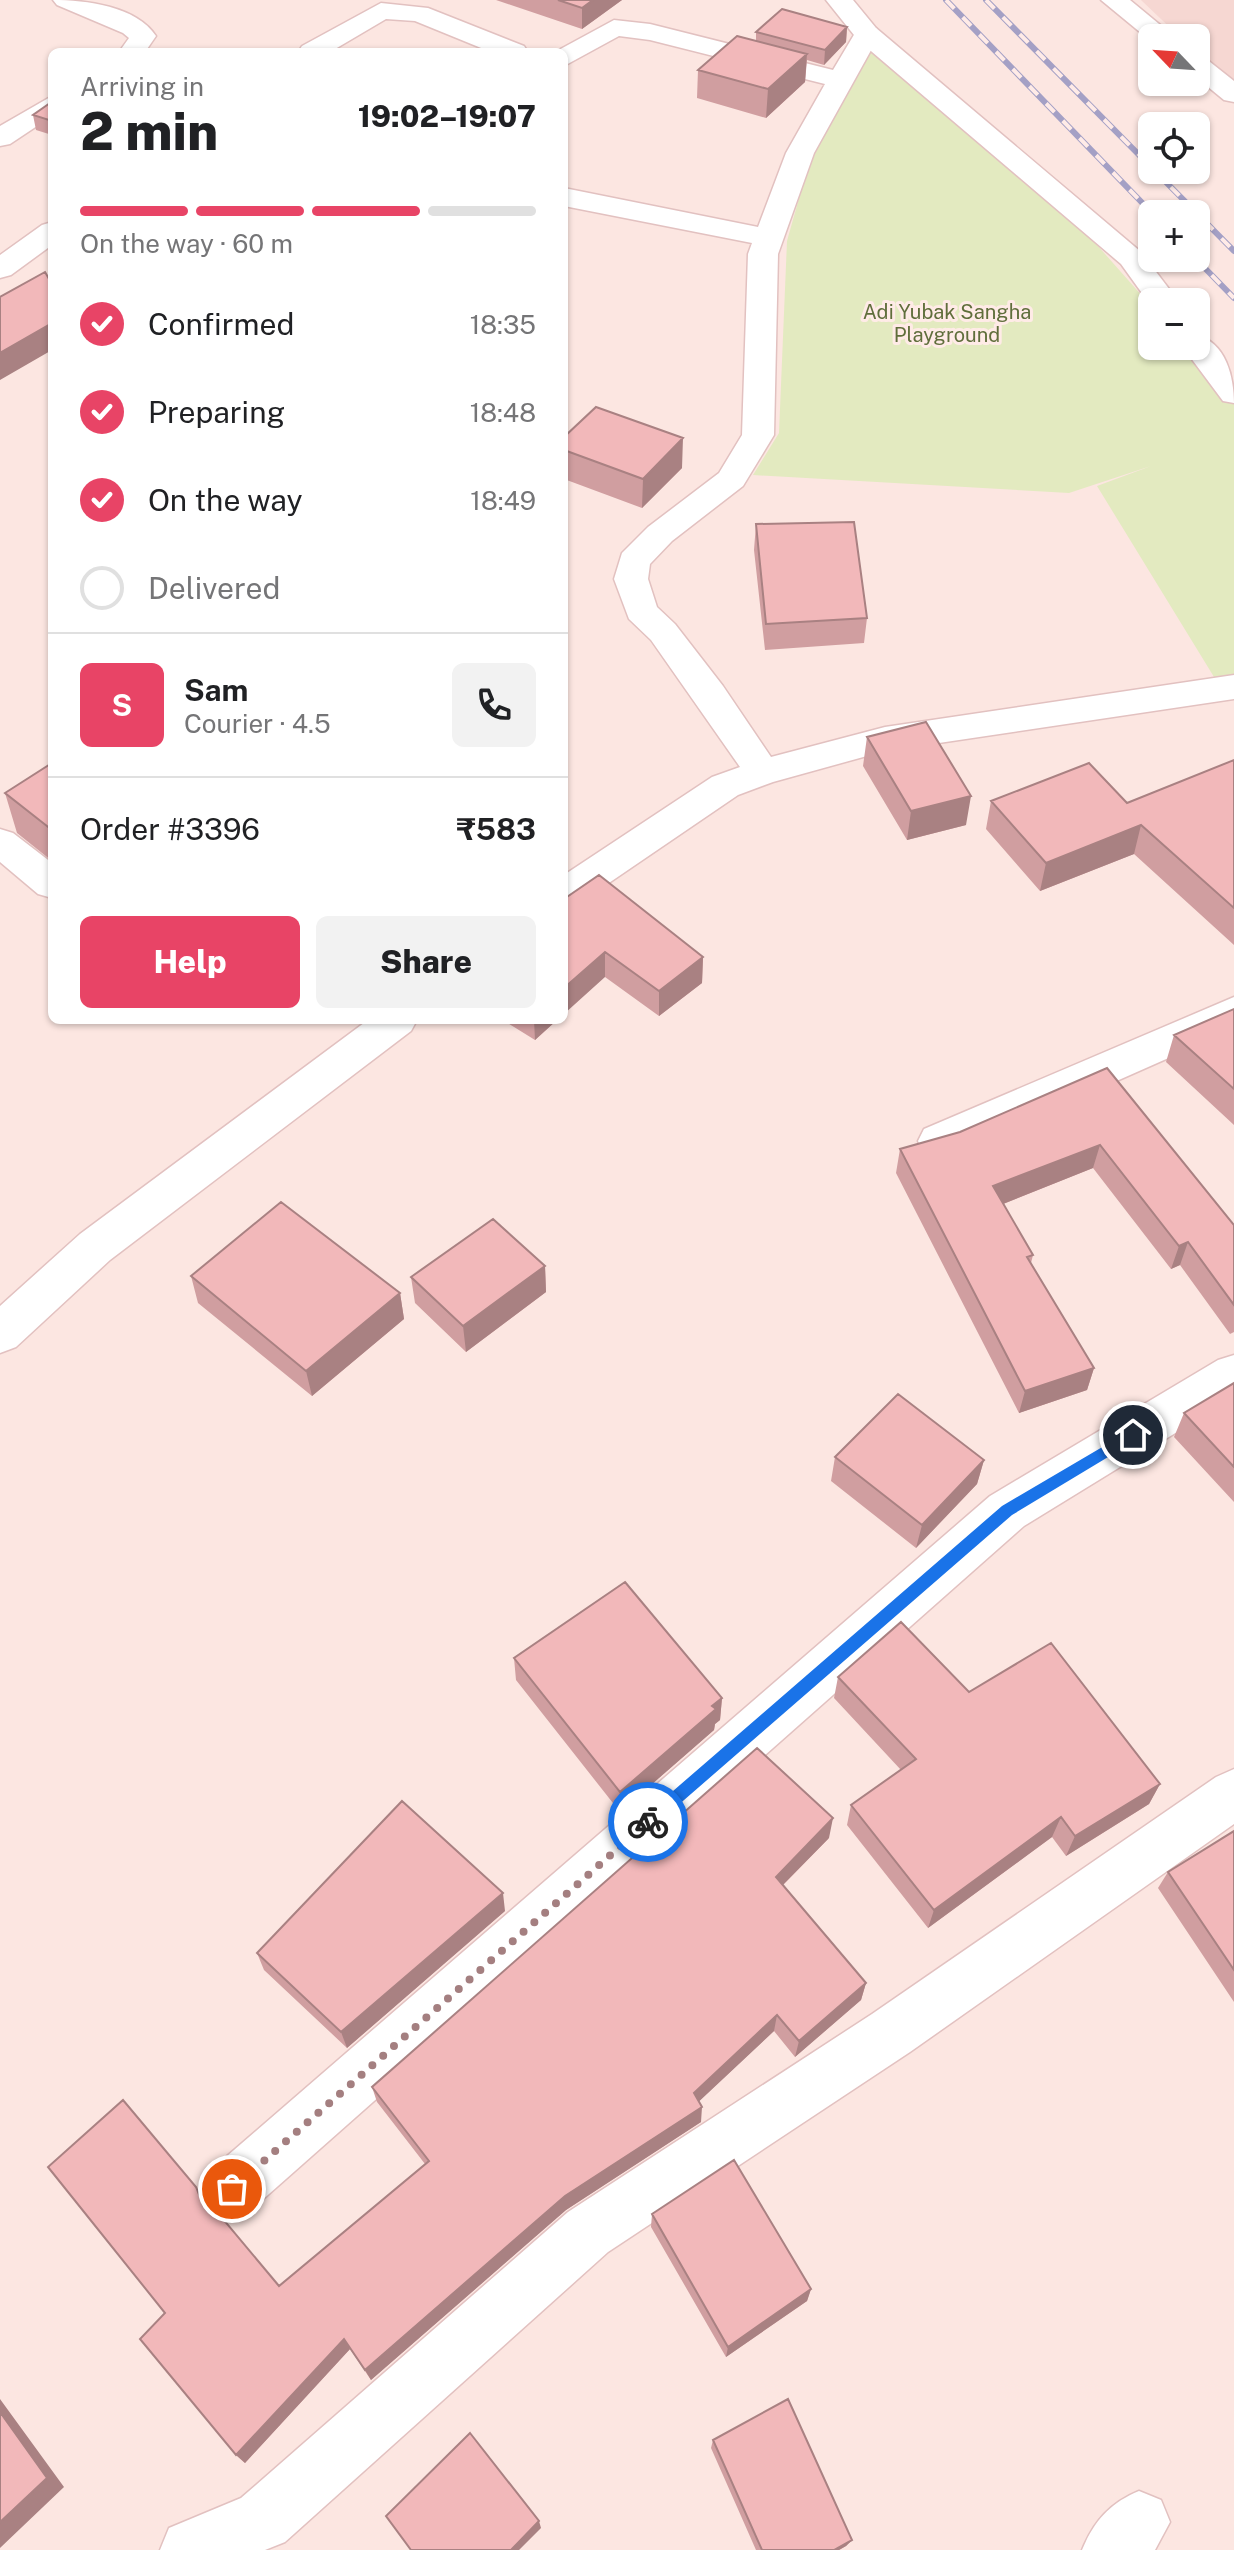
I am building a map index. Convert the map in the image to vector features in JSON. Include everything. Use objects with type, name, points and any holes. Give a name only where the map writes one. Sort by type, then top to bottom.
[{"type":"street","points":[[66,0],[132,27],[143,36],[135,48]]},
{"type":"street","points":[[839,0],[867,34],[1131,258],[1154,288]]},
{"type":"street","points":[[1114,0],[1145,24]]},
{"type":"street","points":[[318,48],[381,11],[419,14],[505,48]]},
{"type":"street","points":[[568,56],[614,28],[626,29],[650,32],[840,80]]},
{"type":"street","points":[[762,772],[710,694],[663,632],[641,611],[631,579],[634,561],[660,534],[731,479],[758,435],[763,254],[800,153],[867,34]]},
{"type":"street","points":[[1210,75],[1234,94]]},
{"type":"street","points":[[0,138],[48,107]]},
{"type":"street","points":[[568,198],[770,238]]},
{"type":"street","points":[[0,269],[48,234]]},
{"type":"street","points":[[1208,360],[1234,394]]},
{"type":"street","points":[[568,891],[725,786],[762,772],[885,739],[1234,687]]},
{"type":"street","points":[[0,842],[48,881]]},
{"type":"street","points":[[939,1141],[1234,1012]]},
{"type":"street","points":[[0,1334],[95,1247],[392,1024]]},
{"type":"street","points":[[232,2189],[1007,1511],[1234,1374]]},
{"type":"street","points":[[191,2550],[263,2520],[588,2232],[891,2033],[1234,1794]]},
{"type":"shaded area","points":[[1141,0],[1234,0],[1234,88],[1210,65],[1210,24],[1166,24]]},
{"type":"green space","name":"Adi Yubak Sangha Playground","points":[[868,45],[1074,219],[1138,291],[1138,360],[1199,360],[1234,400],[1234,687],[1222,690],[1097,486],[1151,466],[1069,493],[753,475],[779,433],[787,241],[812,152]]},
{"type":"building","points":[[558,0],[593,0],[582,8]]},
{"type":"building","points":[[782,9],[847,27],[825,50],[756,32]]},
{"type":"building","points":[[737,36],[807,54],[768,89],[698,70]]},
{"type":"building","points":[[48,104],[48,120],[33,115]]},
{"type":"building","points":[[45,272],[48,277],[48,325],[0,353],[0,297]]},
{"type":"building","points":[[596,407],[683,438],[643,479],[568,451],[568,433]]},
{"type":"building","points":[[854,522],[867,618],[766,624],[756,524]]},
{"type":"building","points":[[926,722],[971,796],[911,811],[867,737]]},
{"type":"building","points":[[1234,760],[1234,908],[1141,825],[1046,863],[991,801],[1089,763],[1127,803]]},
{"type":"building","points":[[48,766],[48,827],[5,793]]},
{"type":"building","points":[[599,875],[703,957],[659,991],[605,952],[568,984],[568,896]]},
{"type":"building","points":[[1234,1009],[1234,1089],[1174,1035]]},
{"type":"building","points":[[1107,1068],[1234,1225],[1234,1305],[1188,1242],[1179,1246],[1100,1145],[993,1186],[1033,1255],[1027,1257],[1094,1368],[1025,1391],[900,1149],[960,1132]]},
{"type":"building","points":[[281,1202],[400,1293],[306,1371],[191,1276]]},
{"type":"building","points":[[493,1219],[545,1266],[463,1326],[411,1277]]},
{"type":"building","points":[[1234,1383],[1234,1467],[1184,1413]]},
{"type":"building","points":[[898,1394],[984,1460],[922,1525],[835,1457]]},
{"type":"building","points":[[625,1582],[722,1698],[712,1706],[716,1709],[620,1792],[514,1658]]},
{"type":"building","points":[[901,1622],[969,1692],[1051,1643],[1160,1784],[1075,1836],[1061,1817],[934,1910],[851,1805],[916,1759],[838,1677]]},
{"type":"building","points":[[757,1748],[833,1818],[776,1877],[866,1983],[799,2041],[777,2015],[694,2093],[702,2107],[565,2196],[365,2370],[344,2339],[236,2455],[140,2339],[165,2313],[48,2167],[123,2100],[196,2187],[200,2197],[208,2201],[279,2286],[429,2161],[372,2087]]},
{"type":"building","points":[[402,1801],[503,1893],[341,2032],[257,1953]]},
{"type":"building","points":[[1234,1831],[1234,1970],[1168,1872]]},
{"type":"building","points":[[734,2160],[811,2289],[728,2347],[652,2214]]},
{"type":"building","points":[[788,2399],[852,2540],[834,2550],[762,2550],[713,2440]]},
{"type":"building","points":[[0,2412],[47,2478],[0,2522]]},
{"type":"building","points":[[470,2433],[539,2521],[511,2550],[411,2550],[386,2516]]},
{"type":"railway","points":[[946,0],[1139,200]]},
{"type":"railway","points":[[986,0],[1138,154]]},
{"type":"railway","points":[[1168,184],[1234,251]]},
{"type":"railway","points":[[1209,272],[1234,298]]},
{"type":"way so far","points":[[232,2189],[648,1822]]},
{"type":"route","points":[[648,1822],[1007,1511],[1133,1435]]}]
